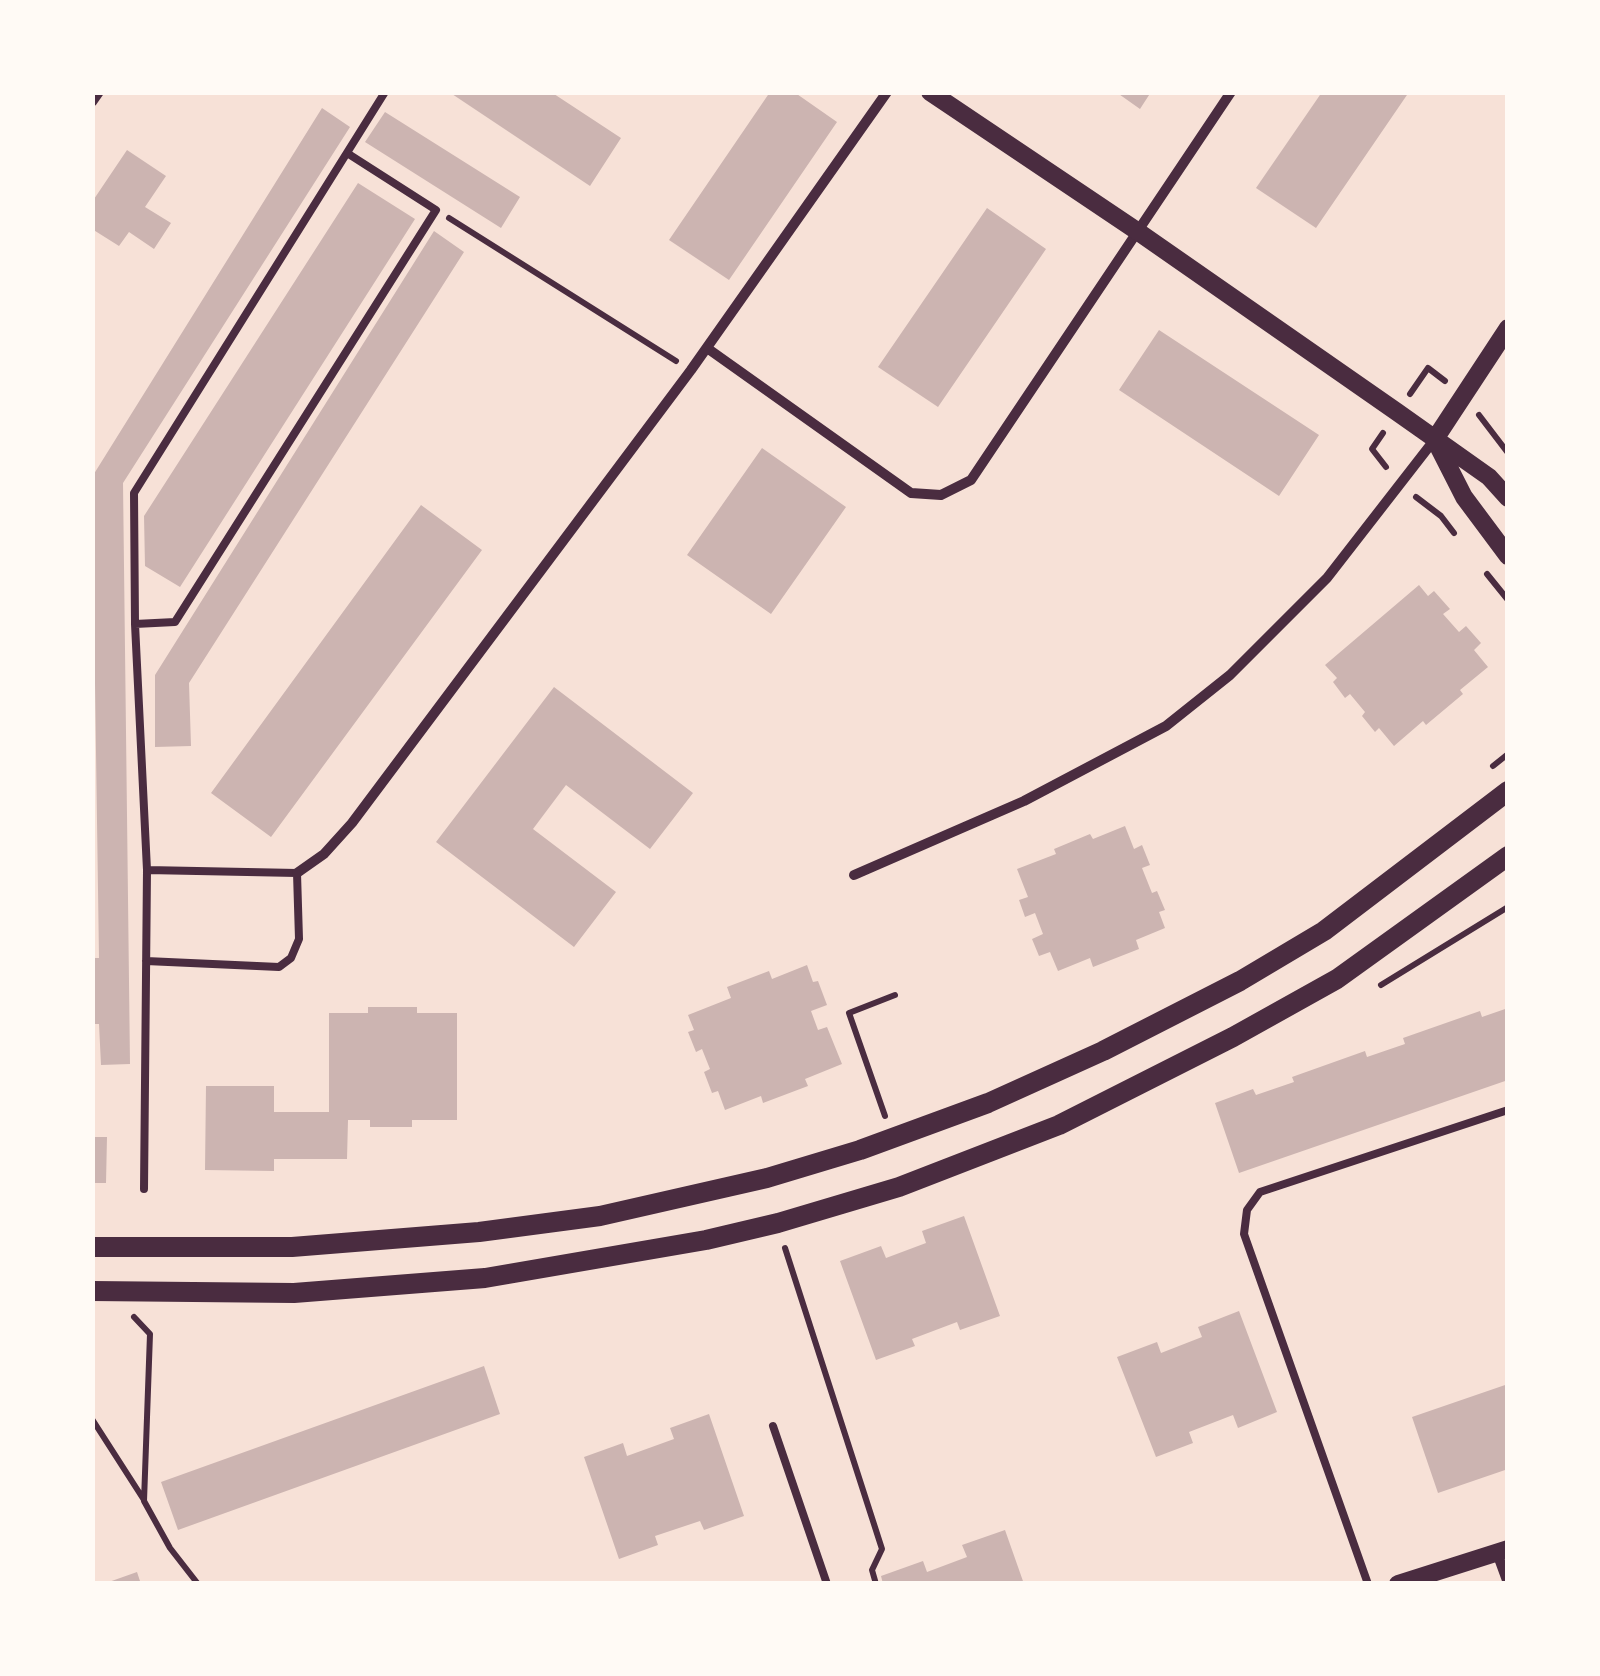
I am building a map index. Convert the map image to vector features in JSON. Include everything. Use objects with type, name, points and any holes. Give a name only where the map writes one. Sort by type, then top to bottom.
[{"type":"main road","points":[[92,1247],[292,1247],[480,1232],[600,1216],[766,1178],[860,1150],[1005,1096],[1102,1052],[1240,981],[1324,931],[1508,791]]},
{"type":"main road","points":[[92,1291],[294,1293],[485,1278],[706,1240],[899,1187],[1059,1125],[1233,1037],[1337,978],[1508,856]]},
{"type":"street","points":[[92,102],[99,92]]},
{"type":"street","points":[[298,872],[324,854],[352,823],[692,370],[887,92]]},
{"type":"street","points":[[930,92],[1138,231],[1435,439],[1490,478],[1508,498]]},
{"type":"street","points":[[707,348],[911,493],[942,495],[971,480],[1231,92]]},
{"type":"street","points":[[854,875],[1024,801],[1166,726],[1230,674],[1327,578],[1435,439],[1508,328]]},
{"type":"street","points":[[1435,439],[1464,497],[1508,556]]},
{"type":"street","points":[[1398,1584],[1502,1551],[1508,1583]]},
{"type":"lane","points":[[144,1189],[147,870],[135,624],[134,493],[385,92]]},
{"type":"lane","points":[[135,624],[175,622],[436,210],[348,152]]},
{"type":"lane","points":[[146,961],[280,967],[292,958],[299,940],[298,872],[147,870]]},
{"type":"lane","points":[[1368,1584],[1244,1234],[1247,1210],[1260,1192],[1508,1110]]},
{"type":"lane","points":[[774,1426],[827,1584]]},
{"type":"path","points":[[436,210],[692,370]]},
{"type":"path","points":[[1372,449],[1401,485],[1441,516],[1463,544]]},
{"type":"path","points":[[1485,572],[1508,600]]},
{"type":"path","points":[[1480,776],[1508,754]]},
{"type":"path","points":[[885,1116],[849,1013],[895,995]]},
{"type":"path","points":[[867,1121],[903,1108]]},
{"type":"path","points":[[786,1251],[882,1549],[872,1570],[876,1584]]},
{"type":"path","points":[[134,1317],[150,1334],[144,1502]]},
{"type":"path","points":[[92,1419],[170,1548],[198,1584]]},
{"type":"building","points":[[449,92],[551,92],[621,138],[590,186]]},
{"type":"building","points":[[770,92],[794,92],[837,122],[729,280],[669,240]]},
{"type":"building","points":[[1116,92],[1151,92],[1140,109]]},
{"type":"building","points":[[1322,92],[1409,92],[1316,228],[1256,188]]},
{"type":"building","points":[[322,108],[350,127],[123,483],[130,1064],[101,1065],[99,1024],[92,1024],[92,958],[99,958],[92,477]]},
{"type":"building","points":[[385,112],[520,197],[501,228],[365,142]]},
{"type":"building","points":[[127,150],[166,176],[145,207],[171,223],[154,249],[129,232],[119,246],[92,229],[92,202]]},
{"type":"building","points":[[358,183],[415,219],[180,587],[145,566],[144,516]]},
{"type":"building","points":[[987,208],[1046,249],[938,407],[878,367]]},
{"type":"building","points":[[434,231],[464,252],[189,683],[191,746],[155,747],[155,675]]},
{"type":"building","points":[[1159,330],[1319,435],[1279,496],[1119,390]]},
{"type":"building","points":[[762,448],[846,507],[771,614],[687,555]]},
{"type":"building","points":[[421,505],[482,550],[271,837],[211,793]]},
{"type":"building","points":[[1419,585],[1428,596],[1434,591],[1450,609],[1443,614],[1459,632],[1466,626],[1481,643],[1474,650],[1488,667],[1460,690],[1463,694],[1394,746],[1379,728],[1375,732],[1350,694],[1345,698],[1333,682],[1337,678],[1325,665]]},
{"type":"building","points":[[554,687],[693,793],[650,849],[566,785],[533,829],[616,892],[574,947],[436,842]]},
{"type":"building","points":[[1125,826],[1134,849],[1142,845],[1150,865],[1142,868],[1152,893],[1157,891],[1165,910],[1159,912],[1165,928],[1136,940],[1139,949],[1093,967],[1090,958],[1058,971],[1050,952],[1039,956],[1032,939],[1043,934],[1035,913],[1025,917],[1019,900],[1028,897],[1017,869],[1056,854],[1054,849],[1090,834],[1093,839]]},
{"type":"building","points":[[807,965],[827,1005],[811,1011],[818,1030],[827,1027],[842,1064],[805,1079],[808,1086],[763,1103],[761,1096],[725,1110],[718,1091],[712,1093],[704,1072],[710,1069],[702,1049],[696,1052],[688,1032],[694,1030],[688,1015],[731,998],[727,987],[769,971],[772,979]]},
{"type":"building","points":[[368,1007],[417,1007],[417,1013],[457,1013],[457,1120],[412,1120],[412,1127],[370,1127],[370,1120],[348,1120],[347,1159],[274,1159],[274,1171],[205,1170],[206,1086],[274,1086],[274,1112],[329,1112],[329,1013],[368,1013]]},
{"type":"building","points":[[1508,1008],[1508,1080],[1239,1173],[1215,1103],[1253,1089],[1256,1095],[1294,1082],[1292,1077],[1365,1051],[1367,1057],[1405,1044],[1403,1038],[1480,1011],[1482,1017]]},
{"type":"building","points":[[92,1137],[107,1137],[106,1183],[92,1183]]},
{"type":"building","points":[[964,1216],[1000,1316],[960,1330],[957,1322],[912,1339],[915,1346],[876,1360],[840,1261],[881,1246],[886,1258],[926,1243],[922,1231]]},
{"type":"building","points":[[1239,1311],[1277,1412],[1238,1428],[1233,1415],[1189,1432],[1193,1443],[1156,1457],[1117,1357],[1157,1342],[1161,1353],[1202,1337],[1198,1327]]},
{"type":"building","points":[[484,1366],[500,1414],[178,1530],[161,1482]]},
{"type":"building","points":[[1508,1384],[1508,1469],[1438,1493],[1412,1417]]},
{"type":"building","points":[[709,1414],[744,1516],[704,1530],[700,1521],[655,1536],[658,1545],[619,1559],[584,1457],[623,1443],[627,1456],[674,1439],[670,1428]]},
{"type":"building","points":[[1005,1530],[1024,1584],[883,1584],[881,1576],[923,1561],[927,1572],[967,1557],[962,1545]]},
{"type":"building","points":[[137,1572],[141,1584],[106,1584],[106,1583]]}]
